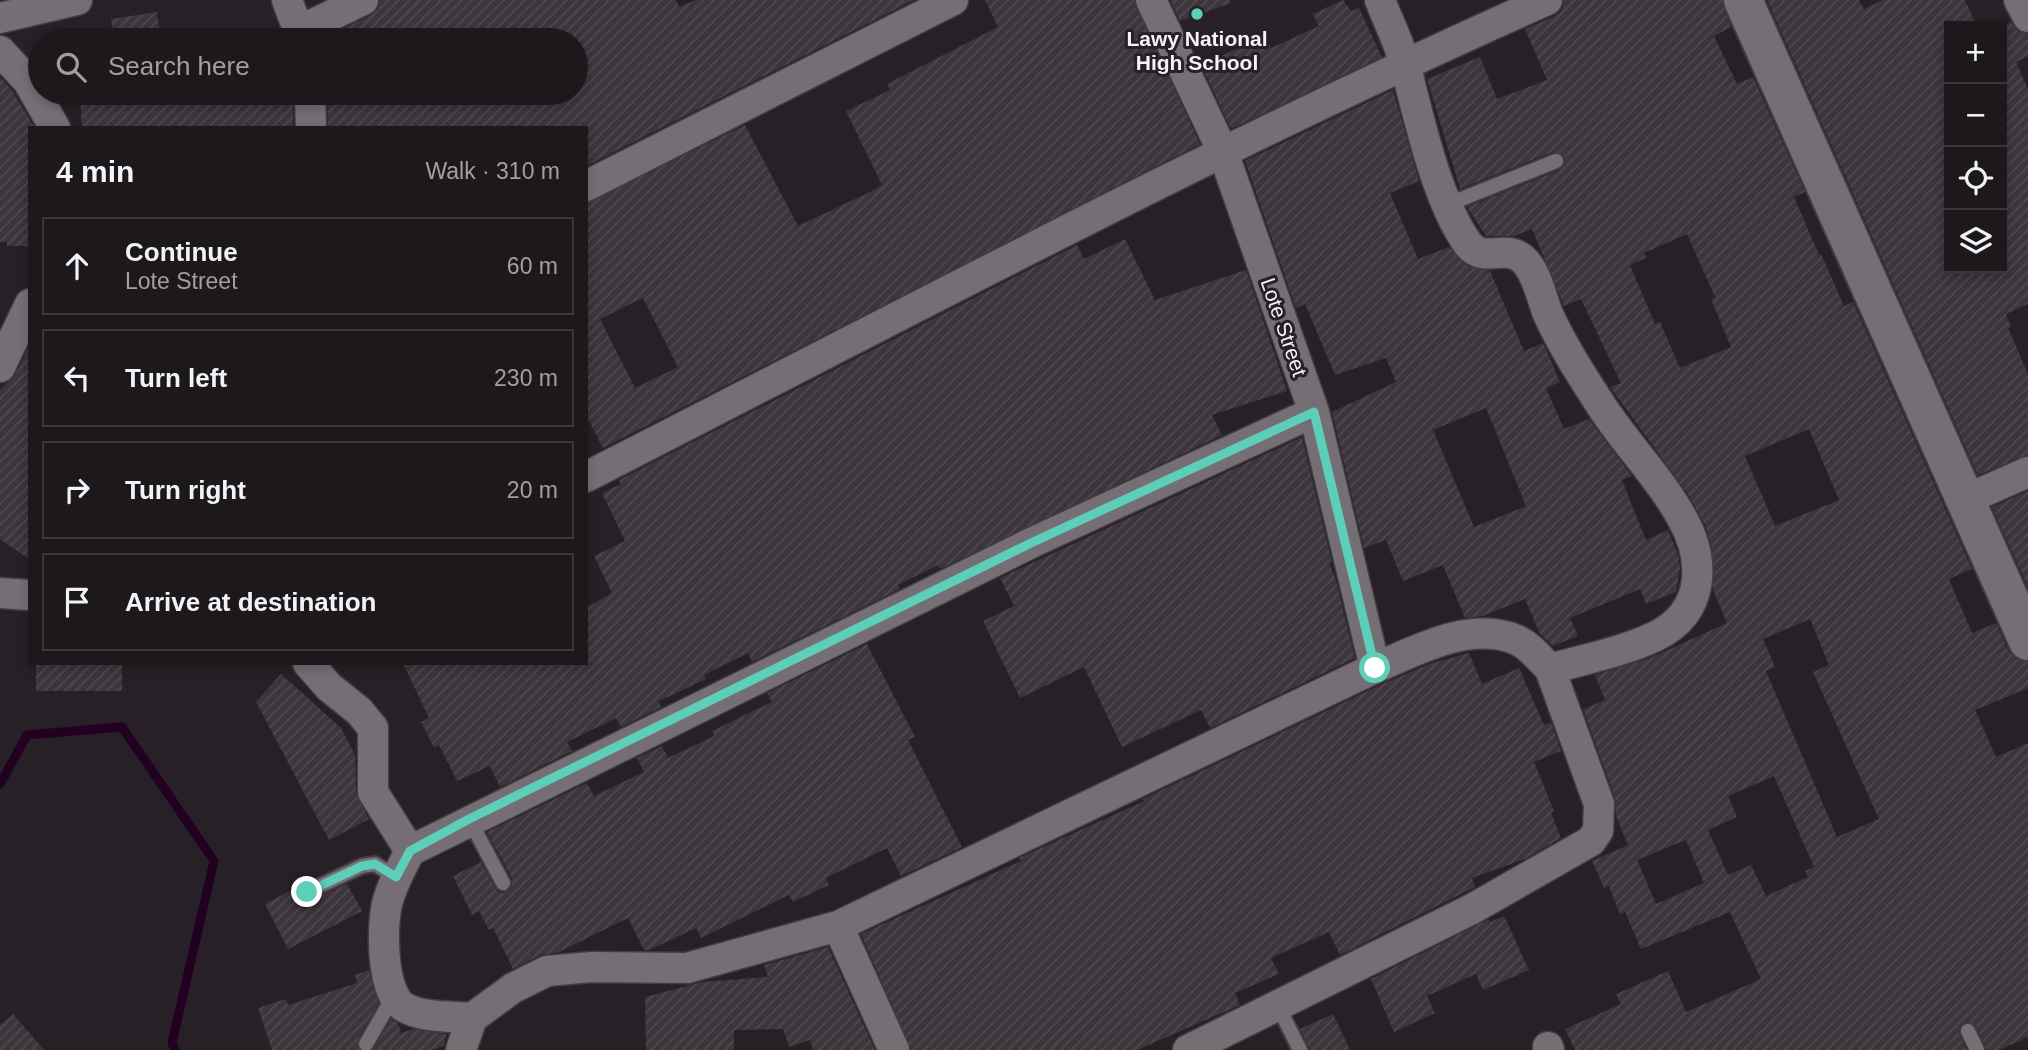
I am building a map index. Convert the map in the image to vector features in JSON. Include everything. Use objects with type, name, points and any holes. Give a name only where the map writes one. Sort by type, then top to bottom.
[{"type":"main road","points":[[1743,0],[2028,641]]},
{"type":"street","points":[[0,18],[77,0]]},
{"type":"street","points":[[286,0],[298,28]]},
{"type":"street","points":[[313,28],[363,0]]},
{"type":"street","points":[[588,185],[920,8],[953,0]]},
{"type":"street","name":"Lote Street","points":[[1151,0],[1223,152],[1314,412],[1375,668]]},
{"type":"street","points":[[1380,0],[1404,63],[1411,94],[1449,204],[1467,242],[1475,251],[1489,255],[1501,251],[1516,253],[1529,265],[1569,357],[1618,432],[1682,518],[1698,566],[1696,594],[1684,615],[1658,635],[1626,648],[1549,669]]},
{"type":"street","points":[[588,476],[1223,152],[1404,63],[1547,0]]},
{"type":"street","points":[[2019,0],[2028,17]]},
{"type":"street","points":[[0,51],[28,81]]},
{"type":"street","points":[[42,105],[54,126]]},
{"type":"street","points":[[311,105],[312,126]]},
{"type":"street","points":[[0,367],[28,308]]},
{"type":"street","points":[[472,1018],[421,1014],[406,1009],[393,997],[384,958],[387,902],[410,851],[469,819],[1031,543],[1314,412]]},
{"type":"street","points":[[1965,500],[2028,472]]},
{"type":"street","points":[[0,593],[28,595]]},
{"type":"street","points":[[461,1050],[472,1018],[513,988],[547,971],[592,967],[687,968],[838,926],[1375,668],[1451,637],[1485,635],[1516,640],[1535,653],[1549,669],[1599,804],[1598,831],[1591,841],[1472,909],[1188,1050]]},
{"type":"street","points":[[310,665],[329,687],[359,711],[373,727],[373,792],[410,851]]},
{"type":"street","points":[[838,926],[894,1050]]},
{"type":"lane","points":[[1449,204],[1556,161]]},
{"type":"lane","points":[[469,819],[503,883]]},
{"type":"lane","points":[[307,892],[362,866],[375,864],[396,877]]},
{"type":"lane","points":[[366,1044],[393,997]]},
{"type":"lane","points":[[1278,1006],[1300,1050]]},
{"type":"lane","points":[[1968,1031],[1977,1050]]},
{"type":"building","points":[[380,0],[676,0],[679,7],[696,0],[914,0],[588,165],[588,126],[328,126],[327,105],[588,105],[588,28],[344,28],[378,9]]},
{"type":"building","points":[[985,0],[1134,0],[1200,144],[603,448],[588,419],[588,202],[745,125],[798,226],[882,185],[846,111],[890,90],[887,84],[998,27]],"holes":[[[643,298],[678,367],[635,388],[600,319]]]},
{"type":"building","name":"Lawy National High School","points":[[1170,0],[1230,0],[1231,3],[1180,21]]},
{"type":"building","points":[[1343,0],[1351,11],[1359,8],[1382,57],[1231,129],[1201,65],[1266,36],[1271,48],[1319,26],[1313,14]]},
{"type":"building","points":[[1564,0],[1722,0],[1731,27],[1714,36],[1737,84],[1753,77],[1805,192],[1794,197],[1819,255],[1821,254],[1844,306],[1853,302],[1972,569],[1949,579],[1972,633],[1996,623],[2008,650],[2016,659],[2028,662],[2028,688],[1975,710],[1996,757],[2028,743],[2028,1037],[1999,1050],[1987,1050],[1976,1026],[1968,1021],[1961,1025],[1958,1031],[1966,1050],[1575,1050],[1565,1029],[1621,1004],[1616,994],[1668,971],[1686,1012],[1761,979],[1730,912],[1641,949],[1625,912],[1620,914],[1609,886],[1604,888],[1592,861],[1628,845],[1616,816],[1615,798],[1583,709],[1605,700],[1595,675],[1650,658],[1727,623],[1713,590],[1712,549],[1706,527],[1688,494],[1610,387],[1621,383],[1581,299],[1564,306],[1532,229],[1514,236],[1486,236],[1467,207],[1560,170],[1565,163],[1565,157],[1552,152],[1460,189],[1427,79],[1480,57],[1497,99],[1547,80],[1525,29],[1555,16],[1562,10]],"holes":[[[1687,234],[1715,297],[1711,299],[1731,347],[1680,368],[1660,322],[1655,324],[1630,265],[1646,258],[1644,253]],[[1809,429],[1839,500],[1775,526],[1745,456]],[[1810,619],[1829,665],[1813,672],[1879,819],[1837,837],[1766,671],[1775,667],[1763,639]],[[1774,776],[1814,867],[1805,871],[1808,877],[1766,896],[1751,865],[1728,875],[1708,830],[1737,817],[1728,796]],[[1686,840],[1704,883],[1656,904],[1637,860]]]},
{"type":"building","points":[[1767,0],[1859,0],[1864,9],[1883,0],[1965,0],[1975,21],[1944,21],[1944,273],[2007,273],[2007,24],[2011,22],[2018,31],[2028,34],[2028,56],[2016,62],[2028,89],[2028,304],[2006,314],[2011,327],[2008,328],[2028,374],[2028,455],[1978,475]]},
{"type":"building","points":[[157,12],[159,28],[112,28],[111,19]]},
{"type":"building","points":[[0,77],[11,89],[34,126],[28,126],[28,246],[7,246],[7,242],[0,242]]},
{"type":"building","points":[[1393,90],[1419,181],[1390,193],[1418,259],[1449,247],[1468,266],[1490,271],[1524,351],[1543,343],[1545,347],[1560,382],[1546,388],[1564,429],[1589,419],[1632,476],[1622,480],[1646,540],[1668,530],[1678,555],[1680,569],[1676,592],[1646,604],[1640,589],[1570,618],[1578,636],[1553,646],[1540,634],[1525,599],[1483,616],[1465,618],[1443,565],[1403,581],[1386,540],[1364,548],[1332,412],[1396,382],[1386,358],[1335,375],[1305,304],[1296,308],[1245,161]],"holes":[[[1486,408],[1526,506],[1474,527],[1433,430]]]},
{"type":"building","points":[[81,105],[293,105],[293,126],[82,126]]},
{"type":"building","points":[[1125,239],[1155,300],[1246,270],[1287,391],[1212,415],[1222,435],[940,569],[938,565],[898,585],[900,589],[752,662],[748,653],[704,675],[706,679],[659,701],[661,707],[621,727],[616,718],[567,742],[572,751],[500,787],[490,766],[457,781],[439,745],[434,748],[421,722],[429,718],[404,665],[588,665],[588,607],[612,593],[594,556],[625,541],[602,493],[621,484],[619,480],[1077,245],[1084,259]]},
{"type":"building","points":[[28,349],[28,559],[0,539],[0,390],[15,375]]},
{"type":"building","points":[[1302,437],[1332,562],[1329,563],[1355,658],[1210,728],[1201,710],[1122,747],[1084,667],[1020,698],[983,621],[1014,606],[1000,578]]},
{"type":"building","points":[[2028,491],[2028,587],[1992,507]]},
{"type":"building","points":[[867,644],[915,737],[908,740],[962,847],[901,876],[887,848],[826,878],[829,885],[793,902],[789,895],[701,938],[696,928],[650,950],[644,950],[628,918],[559,952],[540,955],[513,969],[493,928],[489,930],[479,911],[472,915],[453,876],[481,862],[497,891],[503,893],[511,889],[512,878],[487,832],[587,783],[594,796],[644,772],[637,758],[662,746],[668,758],[714,736],[712,731],[772,702],[767,693]]},
{"type":"building","points":[[1469,653],[1482,684],[1519,668],[1544,725],[1551,722],[1561,751],[1534,762],[1554,811],[1551,813],[1561,838],[1525,859],[1472,878],[1475,887],[1340,955],[1329,932],[1271,958],[1279,974],[1235,993],[1240,1005],[1137,1050],[911,1050],[861,934],[1021,861],[1019,858],[1144,801],[1143,799],[1382,684],[1432,663]]},
{"type":"building","points":[[36,665],[122,665],[122,691],[36,691]]},
{"type":"building","points":[[281,674],[341,728],[355,755],[356,793],[369,819],[329,840],[256,702]]},
{"type":"building","points":[[347,884],[362,911],[288,949],[265,904],[299,886],[299,897],[307,902]]},
{"type":"building","points":[[1504,916],[1529,970],[1483,990],[1476,974],[1427,996],[1435,1013],[1394,1032],[1371,979],[1489,919],[1490,922]]},
{"type":"building","points":[[828,947],[875,1050],[813,1050],[810,1040],[789,1047],[783,1029],[734,1030],[734,1050],[646,1050],[645,997],[702,982],[768,977],[764,965]]},
{"type":"building","points":[[369,970],[379,1003],[358,1039],[359,1050],[272,1050],[258,1008],[286,999],[288,1005],[357,983],[355,975]]},
{"type":"building","points":[[13,1014],[44,1050],[0,1050],[0,1025]]},
{"type":"building","points":[[1333,1014],[1350,1050],[1310,1050],[1300,1029]]},
{"type":"building","points":[[391,1019],[398,1023],[401,1033],[413,1029],[446,1034],[444,1046],[431,1050],[373,1050]]},
{"type":"waterway","points":[[0,784],[27,735],[122,727],[214,861],[172,1043],[175,1050]]},
{"type":"place","name":"Lawy National High School","points":[[1197,14]]},
{"type":"route","points":[[307,892],[362,866],[375,864],[396,877],[410,851],[469,819],[1031,543],[1314,412],[1375,668]]}]
